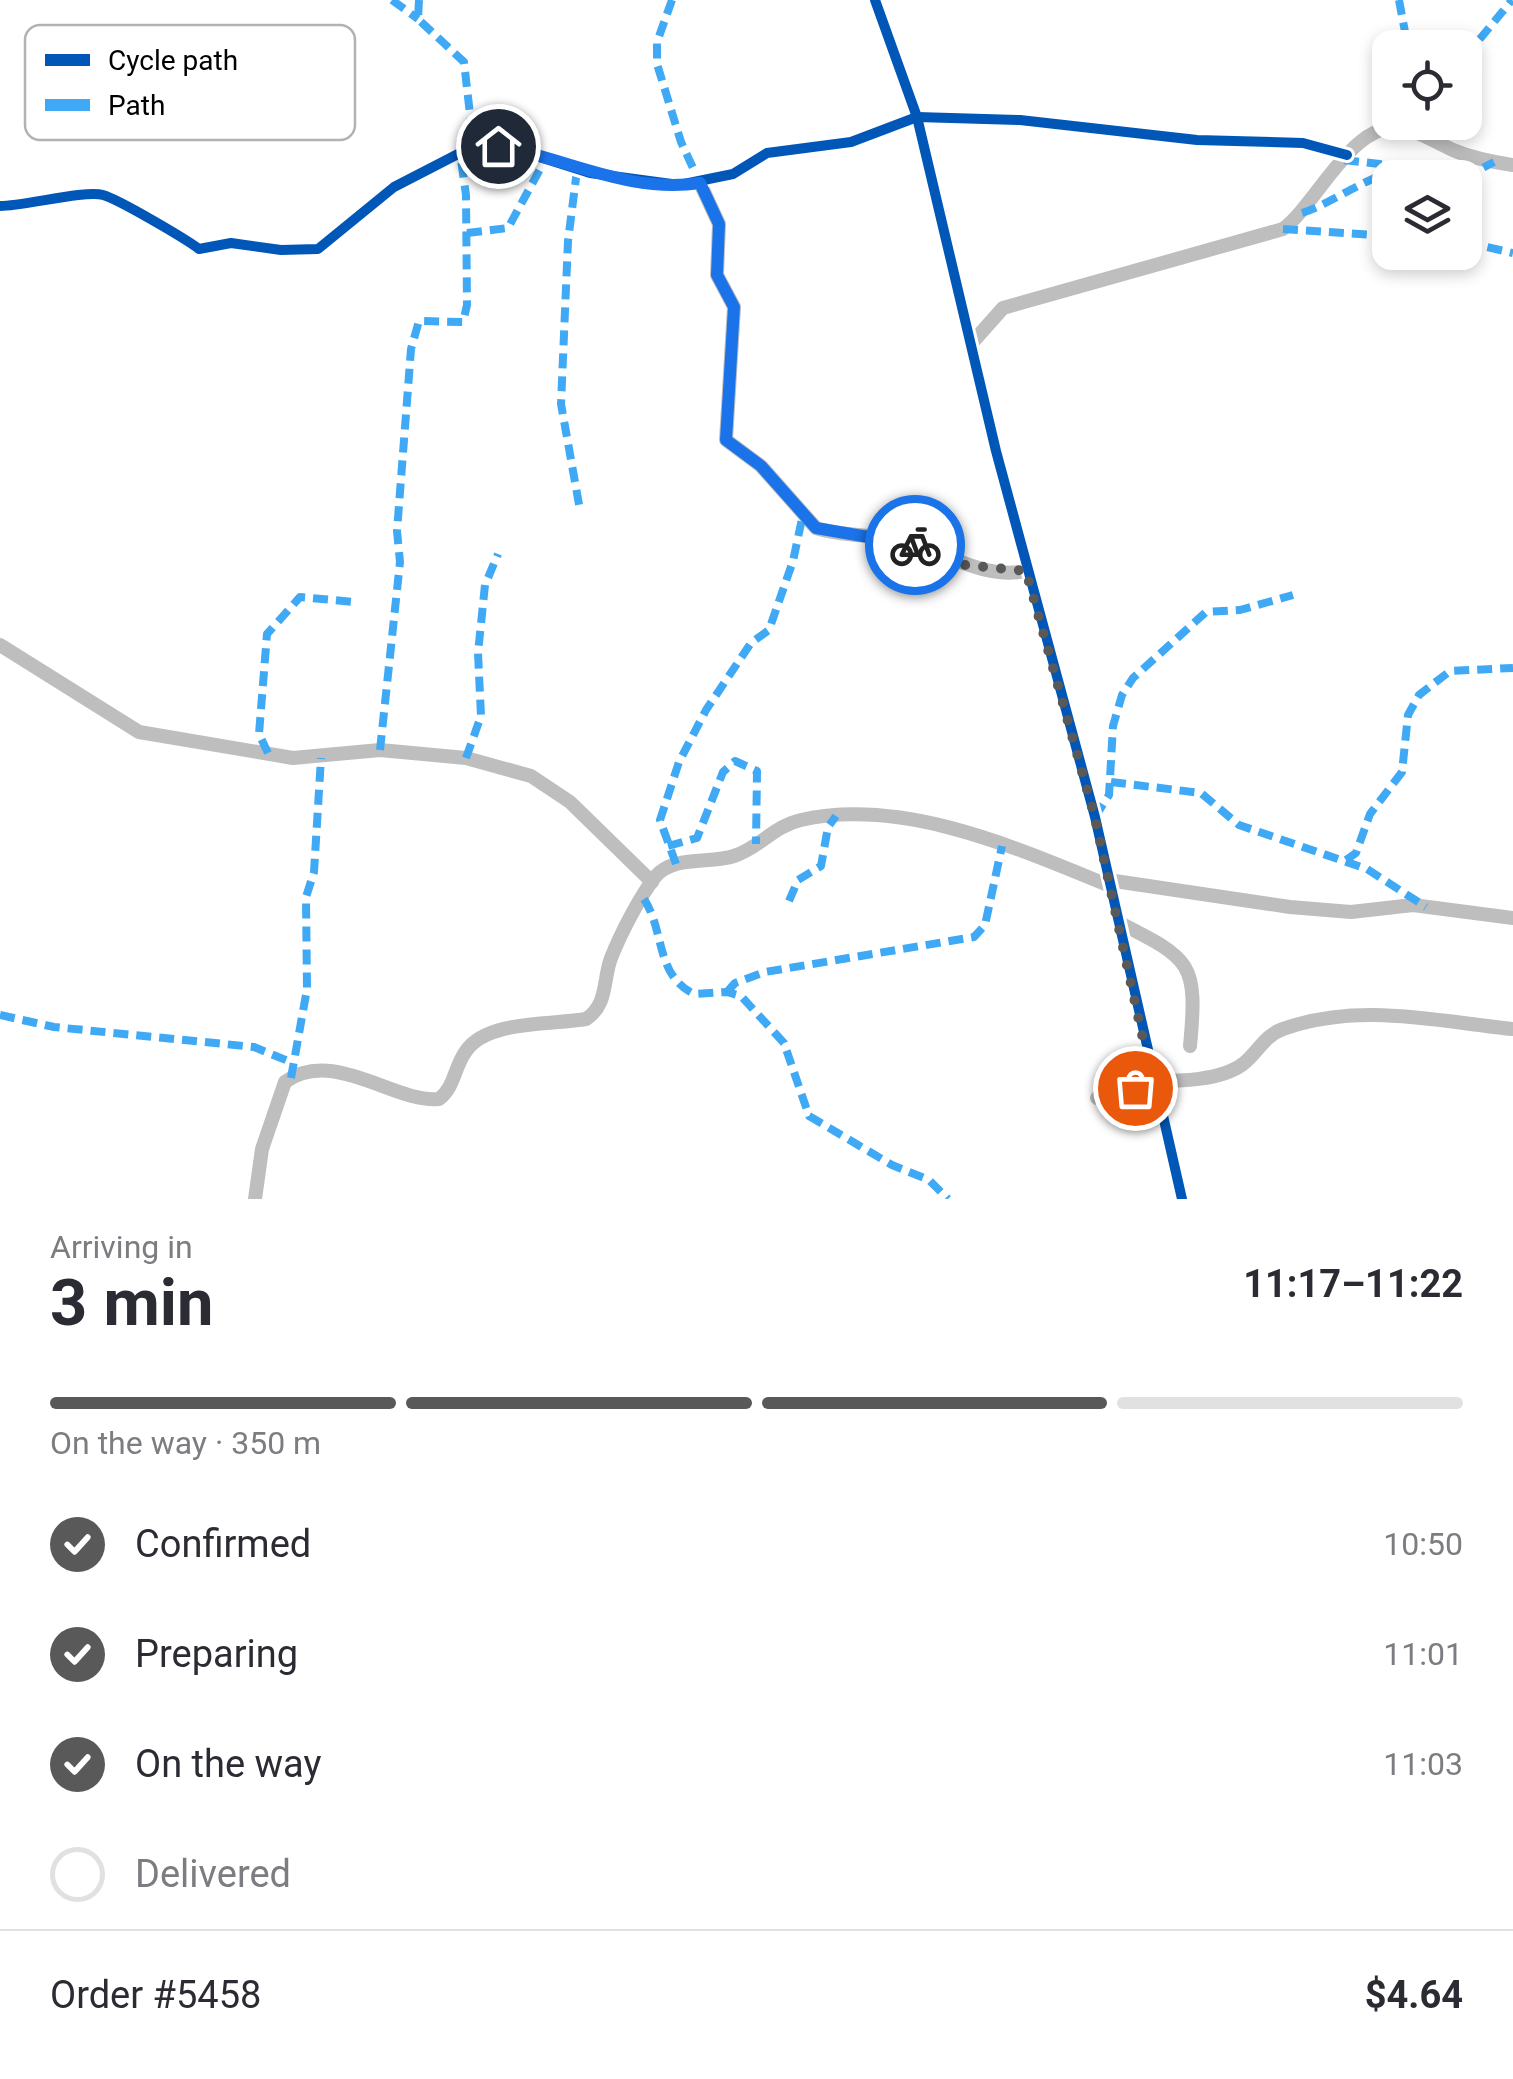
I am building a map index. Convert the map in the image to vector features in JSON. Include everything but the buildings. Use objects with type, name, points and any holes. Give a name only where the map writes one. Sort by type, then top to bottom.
[{"type":"street","points":[[875,0],[916,117],[1026,571],[1109,883],[1182,1199]]},
{"type":"street","points":[[0,206],[98,194],[158,227],[180,233],[201,250],[231,242],[310,250],[333,241],[394,187],[460,154],[486,146],[511,148],[577,170],[635,182],[700,183],[733,174],[767,153],[851,142],[916,117],[1020,120],[1197,140],[1303,143],[1347,155]]},
{"type":"street","points":[[971,344],[1003,308],[1283,229],[1302,213],[1347,155],[1376,130],[1398,127],[1470,156],[1513,165]]},
{"type":"street","points":[[700,183],[719,224],[717,275],[734,307],[732,384],[725,432],[729,443],[761,466],[816,528],[902,540],[965,565],[1026,571]]},
{"type":"street","points":[[0,645],[139,732],[293,758],[380,750],[466,758],[531,776],[570,802],[652,882]]},
{"type":"street","points":[[255,1199],[273,1107],[278,1091],[291,1078],[330,1072],[385,1083],[423,1100],[439,1100],[449,1090],[466,1051],[481,1037],[593,1014],[601,1002],[610,960],[652,882],[676,864],[739,854],[772,831],[800,820],[854,816],[942,828],[1109,883],[1290,907],[1351,912],[1413,905],[1513,918]]},
{"type":"street","points":[[1118,922],[1170,949],[1186,966],[1194,986],[1190,1046]]},
{"type":"street","points":[[1097,1098],[1128,1090],[1152,1078],[1186,1080],[1228,1070],[1242,1064],[1278,1030],[1332,1016],[1391,1014],[1513,1029]]},
{"type":"marked path","points":[[392,0],[418,19]]},
{"type":"marked path","points":[[419,0],[418,19],[464,62],[471,123],[498,146]]},
{"type":"marked path","points":[[672,0],[657,42],[657,64],[681,142],[700,183]]},
{"type":"marked path","points":[[1399,0],[1405,30]]},
{"type":"marked path","points":[[1482,36],[1512,0]]},
{"type":"marked path","points":[[380,750],[400,562],[397,531],[411,349],[419,321],[463,322],[467,305],[466,195],[460,153]]},
{"type":"marked path","points":[[467,233],[508,228],[545,160]]},
{"type":"marked path","points":[[1344,160],[1372,163]]},
{"type":"marked path","points":[[1482,168],[1494,162]]},
{"type":"marked path","points":[[577,170],[568,241],[561,404],[580,510]]},
{"type":"marked path","points":[[1302,213],[1372,179]]},
{"type":"marked path","points":[[1283,229],[1372,235]]},
{"type":"marked path","points":[[1482,246],[1513,253]]},
{"type":"marked path","points":[[676,864],[660,820],[679,762],[706,710],[751,643],[769,630],[793,561],[803,514]]},
{"type":"marked path","points":[[466,758],[481,716],[478,653],[485,585],[498,554]]},
{"type":"marked path","points":[[1095,817],[1109,795],[1113,726],[1122,695],[1133,678],[1206,612],[1240,610],[1293,595]]},
{"type":"marked path","points":[[268,753],[259,734],[267,634],[300,597],[354,602]]},
{"type":"marked path","points":[[1346,860],[1356,853],[1370,814],[1402,772],[1408,715],[1419,695],[1450,671],[1513,668]]},
{"type":"marked path","points":[[291,1078],[307,989],[306,897],[314,872],[321,758]]},
{"type":"marked path","points":[[668,846],[697,838],[723,772],[735,761],[757,771],[756,844]]},
{"type":"marked path","points":[[1111,782],[1201,793],[1239,825],[1367,869],[1426,907]]},
{"type":"marked path","points":[[789,901],[798,880],[821,866],[828,827],[836,816]]},
{"type":"marked path","points":[[727,992],[735,983],[765,972],[974,937],[985,925],[1002,846]]},
{"type":"marked path","points":[[644,899],[667,964],[682,986],[694,994],[727,992],[741,996],[784,1043],[809,1116],[892,1165],[929,1180],[948,1199]]},
{"type":"marked path","points":[[0,1015],[54,1027],[254,1047],[293,1063]]},
{"type":"cycle path","points":[[875,0],[917,117],[996,451],[1095,817],[1182,1199]]},
{"type":"cycle path","points":[[0,206],[103,195],[199,249],[231,243],[281,250],[318,249],[394,187],[460,153],[486,146],[511,148],[590,173],[679,185],[733,174],[767,153],[851,142],[917,117],[1020,120],[1197,140],[1303,143],[1347,155]]},
{"type":"way so far","points":[[915,545],[965,565],[1015,574],[1026,571],[1105,857],[1151,1076],[1135,1088]]},
{"type":"route","points":[[498,146],[635,182],[700,183],[719,224],[719,283],[734,307],[726,440],[761,466],[781,494],[816,528],[915,545]]}]
